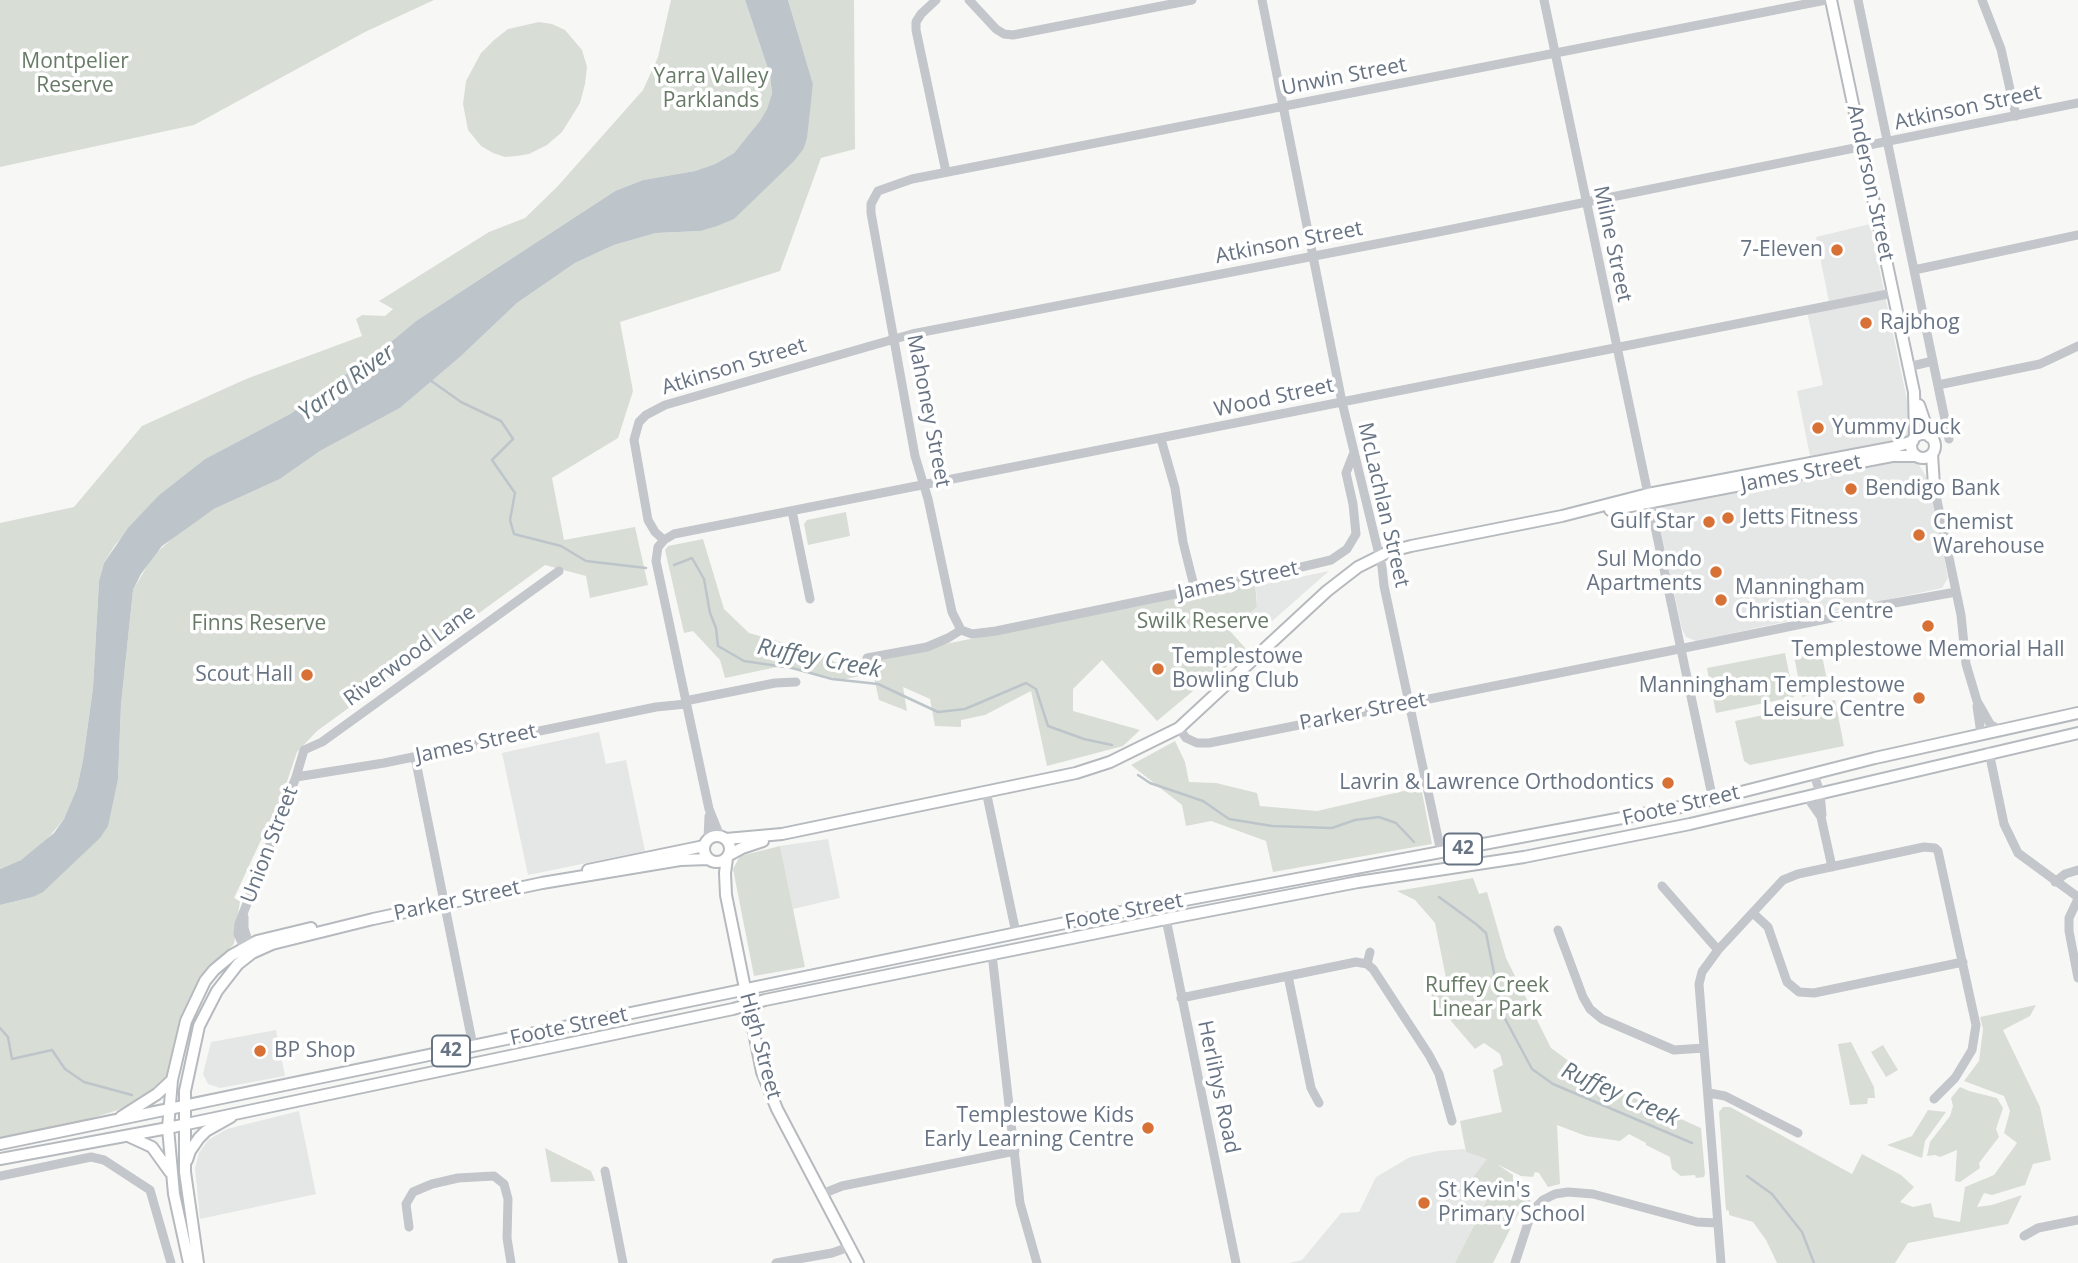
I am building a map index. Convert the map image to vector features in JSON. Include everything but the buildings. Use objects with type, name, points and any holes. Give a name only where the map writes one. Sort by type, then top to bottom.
[{"type":"main road","name":"Anderson Street","points":[[1829,0],[1914,392],[1930,437]]},
{"type":"main road","name":"Anderson Street","points":[[1914,392],[1914,439]]},
{"type":"main road","points":[[1922,435],[1930,437],[1934,443],[1934,486],[1912,451],[1914,439],[1922,435]]},
{"type":"main road","name":"James Street","points":[[1179,728],[1327,591],[1352,570],[1378,556],[1411,546],[1853,459],[1914,439]]},
{"type":"main road","points":[[1918,457],[1932,454]]},
{"type":"main road","name":"James Street","points":[[1853,459],[1918,457]]},
{"type":"main road","name":"Foote Street","points":[[0,1144],[1016,933],[1608,822],[1713,800],[1933,745],[2078,713]]},
{"type":"main road","points":[[782,834],[723,837],[706,842],[705,853],[710,860],[718,862],[742,848],[782,834],[1076,773],[1110,762],[1179,728]]},
{"type":"main road","name":"Foote Street","points":[[0,1159],[169,1128],[1166,919],[1358,882],[1524,857],[1718,818],[2078,733]]},
{"type":"main road","points":[[1981,734],[1989,752]]},
{"type":"main road","points":[[1933,745],[1937,765]]},
{"type":"main road","points":[[1713,800],[1718,818]]},
{"type":"main road","points":[[723,837],[730,846],[728,856]]},
{"type":"main road","name":"Parker Street","points":[[542,883],[607,865],[681,852],[706,842]]},
{"type":"main road","points":[[1441,852],[1444,869]]},
{"type":"main road","name":"High Street","points":[[728,856],[725,873],[726,895],[758,1053],[769,1090],[858,1263]]},
{"type":"main road","name":"Parker Street","points":[[248,948],[542,883],[680,860],[710,860]]},
{"type":"main road","name":"High Street","points":[[710,860],[726,895]]},
{"type":"main road","points":[[189,1263],[171,1175],[169,1110],[172,1080],[186,1021],[198,993],[214,970],[248,948]]},
{"type":"main road","points":[[184,1123],[192,1054],[199,1027],[224,980],[248,948]]},
{"type":"main road","points":[[114,1121],[157,1094],[172,1080]]},
{"type":"main road","name":"42","points":[[185,1172],[190,1151],[199,1138],[206,1131],[240,1112]]},
{"type":"main road","name":"42","points":[[184,1123],[185,1172],[198,1263]]},
{"type":"main road","points":[[128,1136],[152,1147],[171,1175]]},
{"type":"street","points":[[936,0],[921,14],[916,22],[916,30],[946,172]]},
{"type":"street","points":[[969,0],[996,29],[1013,35],[1192,0]]},
{"type":"street","name":"McLachlan Street","points":[[1262,0],[1353,455],[1378,556],[1441,852]]},
{"type":"street","name":"Milne Street","points":[[1544,0],[1713,800]]},
{"type":"street","name":"Unwin Street","points":[[873,197],[878,191],[891,185],[946,172],[1829,0]]},
{"type":"street","name":"Anderson Street","points":[[1858,0],[1949,439]]},
{"type":"street","points":[[1982,0],[2004,61],[2016,116]]},
{"type":"street","name":"Atkinson Street","points":[[664,540],[654,531],[648,520],[634,450],[635,430],[646,415],[665,405],[895,339],[2078,103]]},
{"type":"street","name":"Mahoney Street","points":[[873,197],[870,213],[915,456],[952,612],[961,630]]},
{"type":"street","points":[[1914,270],[2078,235]]},
{"type":"street","name":"Wood Street","points":[[664,540],[674,534],[699,527],[1161,439],[1893,293]]},
{"type":"street","points":[[1938,385],[2040,364],[2078,346]]},
{"type":"street","points":[[1908,366],[1933,361]]},
{"type":"street","points":[[1161,439],[1175,488],[1183,541],[1195,590]]},
{"type":"street","name":"James Street","points":[[867,658],[927,646],[961,630],[972,634],[989,633],[1320,563],[1343,552],[1356,534],[1346,474],[1353,455]]},
{"type":"street","points":[[1934,486],[1961,615],[1966,664],[1977,701],[1981,734]]},
{"type":"street","points":[[792,511],[810,599]]},
{"type":"street","points":[[664,540],[656,552],[656,561],[709,809],[723,837]]},
{"type":"street","name":"Riverwood Lane","points":[[296,777],[304,750],[321,742],[559,571]]},
{"type":"street","name":"Parker Street","points":[[1179,728],[1186,738],[1197,743],[1209,743],[1682,649],[1841,616],[1861,609],[1956,592]]},
{"type":"street","name":"James Street","points":[[296,777],[415,757],[775,683],[796,682]]},
{"type":"street","points":[[1977,701],[1990,724],[2000,730]]},
{"type":"street","points":[[1989,752],[2009,837],[2018,853],[2078,898],[2069,918],[2078,978]]},
{"type":"street","points":[[415,757],[473,1046]]},
{"type":"street","points":[[1814,774],[1820,793],[1821,817],[1832,867]]},
{"type":"street","name":"Union Street","points":[[248,948],[244,912],[296,777]]},
{"type":"street","points":[[986,791],[1016,933]]},
{"type":"street","points":[[1807,797],[1821,817]]},
{"type":"street","points":[[706,842],[709,809]]},
{"type":"street","points":[[1721,1263],[1699,984],[1702,972],[1718,950],[1783,880],[1798,874],[1924,847],[1935,848],[1940,856],[1976,1025],[1972,1050],[1964,1065],[1934,1099]]},
{"type":"street","points":[[2055,882],[2063,875],[2078,870]]},
{"type":"street","points":[[1662,886],[1718,950]]},
{"type":"street","name":"Herlihys Road","points":[[1163,904],[1236,1263]]},
{"type":"street","points":[[1753,913],[1768,927],[1787,982],[1799,992],[1814,993],[1963,962]]},
{"type":"street","points":[[1558,930],[1583,997],[1590,1009],[1602,1019],[1674,1050],[1704,1048]]},
{"type":"street","points":[[1367,964],[1370,952]]},
{"type":"street","points":[[992,954],[1020,1204],[1037,1263]]},
{"type":"street","points":[[1181,998],[1356,962],[1367,964],[1373,969],[1429,1055],[1439,1074],[1452,1121]]},
{"type":"street","points":[[1288,976],[1311,1088],[1319,1103]]},
{"type":"street","points":[[1709,1093],[1725,1096],[1798,1133]]},
{"type":"street","points":[[822,1194],[842,1186],[1015,1151]]},
{"type":"street","points":[[0,1176],[95,1157],[104,1160],[131,1176],[152,1193],[171,1263]]},
{"type":"street","points":[[605,1171],[623,1263]]},
{"type":"street","points":[[409,1227],[406,1203],[413,1192],[450,1179],[490,1175],[501,1181],[506,1190],[509,1207],[507,1238],[511,1263]]},
{"type":"street","points":[[1515,1263],[1536,1206],[1555,1194],[1593,1194],[1697,1222],[1717,1223]]},
{"type":"street","points":[[2024,1236],[2038,1228],[2078,1220]]},
{"type":"street","points":[[776,1263],[832,1253],[849,1247]]},
{"type":"shaded area","points":[[1870,224],[1912,424],[1909,438],[1810,456],[1797,391],[1823,385],[1806,307],[1829,302],[1816,237]]},
{"type":"shaded area","points":[[1894,458],[1916,460],[1929,481],[1948,578],[1942,588],[1696,641],[1686,637],[1658,518],[1662,505]]},
{"type":"shaded area","points":[[1329,571],[1262,630],[1249,615],[1257,607],[1256,586]]},
{"type":"shaded area","points":[[599,732],[606,764],[626,760],[645,851],[528,875],[502,753]]},
{"type":"shaded area","points":[[828,839],[840,898],[793,909],[780,846]]},
{"type":"shaded area","points":[[276,1030],[285,1076],[220,1088],[208,1084],[203,1074],[211,1042]]},
{"type":"shaded area","points":[[299,1111],[316,1194],[200,1219],[195,1168],[199,1153],[208,1140],[227,1129]]},
{"type":"shaded area","name":"St Kevin's Primary School","points":[[1465,1149],[1466,1152],[1488,1159],[1489,1194],[1455,1263],[1289,1263],[1302,1260],[1341,1213],[1359,1212],[1376,1177],[1410,1157]]},
{"type":"green space","name":"Montpelier Reserve","points":[[0,0],[434,0],[365,32],[194,125],[0,167]]},
{"type":"green space","name":"Yarra Valley Parklands","points":[[671,0],[745,0],[770,75],[772,93],[760,122],[734,153],[715,164],[695,171],[643,180],[615,191],[416,321],[386,346],[290,414],[205,459],[159,495],[115,545],[104,563],[99,581],[93,688],[83,760],[77,788],[64,819],[44,843],[21,860],[0,869],[0,523],[74,507],[142,426],[246,379],[362,336],[356,319],[362,315],[385,316],[393,309],[379,301],[489,232],[525,218],[557,187],[643,90],[658,57]]},
{"type":"green space","name":"Finns Reserve","points":[[788,0],[854,0],[855,149],[821,158],[780,271],[620,322],[633,391],[618,438],[552,478],[564,540],[635,527],[648,585],[590,598],[586,576],[545,565],[317,731],[297,752],[268,838],[261,840],[234,898],[240,901],[234,944],[216,962],[191,997],[168,1077],[162,1086],[134,1104],[115,1111],[75,1123],[0,1138],[0,905],[33,897],[52,883],[118,779],[121,705],[133,590],[153,556],[179,532],[214,509],[280,479],[320,451],[400,408],[460,357],[517,303],[575,263],[614,245],[656,233],[700,231],[804,148],[813,84]]},
{"type":"green space","points":[[539,22],[565,30],[582,50],[587,67],[585,84],[580,103],[562,132],[547,145],[529,154],[505,157],[481,146],[468,130],[463,104],[466,81],[481,53],[494,40],[508,29]]},
{"type":"green space","points":[[846,512],[850,536],[808,545],[804,524],[807,520]]},
{"type":"green space","name":"Swilk Reserve","points":[[703,539],[724,609],[749,633],[830,656],[834,662],[850,663],[1255,582],[1257,607],[1230,631],[1246,649],[1214,678],[1211,676],[1157,721],[1102,660],[1073,689],[1073,711],[1140,730],[1123,746],[1047,766],[1031,691],[985,715],[961,720],[961,727],[935,726],[930,699],[903,687],[907,711],[879,700],[873,673],[842,680],[777,667],[725,678],[720,660],[693,631],[684,633],[665,550],[668,546]]},
{"type":"green space","points":[[1820,645],[1829,691],[1802,697],[1793,651]]},
{"type":"green space","points":[[1785,653],[1794,697],[1716,713],[1707,668]]},
{"type":"green space","points":[[1835,700],[1844,746],[1750,765],[1744,761],[1735,721]]},
{"type":"green space","points":[[1175,741],[1185,762],[1189,782],[1216,783],[1257,793],[1260,806],[1317,811],[1421,787],[1432,844],[1273,872],[1266,841],[1211,821],[1186,826],[1182,805],[1131,765]]},
{"type":"green space","points":[[780,846],[805,967],[754,976],[733,869],[740,856]]},
{"type":"green space","name":"Ruffey Creek Linear Park","points":[[1473,878],[1479,894],[1487,892],[1506,958],[1551,1048],[1596,1081],[1701,1128],[1705,1174],[1704,1177],[1696,1178],[1695,1175],[1681,1176],[1672,1169],[1670,1157],[1629,1134],[1620,1141],[1586,1136],[1557,1125],[1560,1184],[1548,1187],[1539,1173],[1535,1172],[1533,1177],[1521,1176],[1497,1164],[1513,1175],[1513,1189],[1531,1201],[1524,1209],[1521,1208],[1493,1263],[1455,1263],[1489,1195],[1468,1184],[1487,1159],[1466,1152],[1460,1121],[1502,1112],[1493,1070],[1503,1065],[1500,1054],[1484,1043],[1475,1049],[1439,1007],[1426,987],[1435,980],[1446,978],[1435,923],[1415,900],[1397,891]]},
{"type":"green space","points":[[2036,1005],[2030,1016],[2003,1030],[2040,1107],[2051,1160],[2033,1164],[2025,1185],[1992,1195],[1984,1193],[1977,1207],[2022,1195],[2008,1224],[1908,1243],[1895,1263],[1777,1263],[1766,1240],[1753,1222],[1729,1215],[1726,1210],[1719,1112],[1723,1107],[1730,1107],[1852,1174],[1862,1154],[1901,1175],[1914,1187],[1900,1202],[1913,1207],[1931,1203],[1934,1217],[1960,1222],[1965,1187],[1994,1175],[2017,1143],[2004,1133],[2010,1111],[2004,1096],[1964,1081],[1979,1061],[1983,1029],[1980,1017]]},
{"type":"green space","points":[[1851,1042],[1874,1087],[1875,1098],[1868,1098],[1867,1104],[1850,1105],[1838,1044]]},
{"type":"green space","points":[[1883,1045],[1898,1070],[1886,1077],[1871,1052]]},
{"type":"green space","points":[[1960,1087],[1997,1098],[2003,1108],[1996,1129],[1999,1137],[1979,1163],[1980,1168],[1960,1182],[1955,1181],[1957,1150],[1940,1157],[1927,1156],[1930,1142],[1950,1116],[1953,1106],[1951,1098]]},
{"type":"green space","points":[[1928,1110],[1946,1112],[1925,1141],[1922,1158],[1887,1145],[1912,1136]]},
{"type":"green space","points":[[545,1148],[591,1171],[595,1181],[551,1182]]},
{"type":"water","name":"Yarra River","points":[[745,0],[788,0],[813,84],[807,138],[804,148],[795,160],[734,219],[700,231],[656,233],[614,245],[575,263],[517,303],[460,357],[400,408],[320,451],[280,479],[214,509],[162,546],[141,574],[133,590],[121,705],[118,779],[108,826],[100,838],[43,892],[0,905],[0,869],[21,860],[54,833],[64,819],[77,788],[93,688],[99,581],[104,563],[128,528],[159,495],[205,459],[290,414],[386,346],[416,321],[615,191],[643,180],[695,171],[734,153],[760,121],[772,93],[770,75]]},
{"type":"waterway","name":"Ruffey Creek","points":[[430,380],[461,402],[501,421],[513,439],[492,460],[515,493],[510,520],[514,534],[561,546],[586,561],[646,568]]},
{"type":"waterway","name":"Ruffey Creek","points":[[674,565],[692,558],[704,579],[718,646],[744,661],[792,668],[832,679],[878,684],[938,712],[965,709],[1026,683],[1036,689],[1048,726],[1084,739],[1112,745]]},
{"type":"waterway","name":"Ruffey Creek","points":[[1138,775],[1150,783],[1203,801],[1229,819],[1272,826],[1332,828],[1355,820],[1379,817],[1396,823],[1414,842]]},
{"type":"waterway","name":"Ruffey Creek","points":[[1439,897],[1486,933],[1502,1013],[1532,1069],[1553,1084],[1692,1143]]},
{"type":"waterway","points":[[0,1028],[8,1037],[12,1059],[52,1050],[65,1069],[84,1082],[132,1095]]},
{"type":"waterway","name":"Ruffey Creek","points":[[1747,1176],[1772,1194],[1802,1232],[1814,1263]]},
{"type":"place","name":"7-Eleven","points":[[1837,250]]},
{"type":"place","name":"Rajbhog","points":[[1866,323]]},
{"type":"place","name":"Yummy Duck","points":[[1818,428]]},
{"type":"place","name":"Bendigo Bank","points":[[1851,489]]},
{"type":"place","name":"Jetts Fitness","points":[[1728,518]]},
{"type":"place","name":"Gulf Star","points":[[1709,522]]},
{"type":"place","name":"Chemist Warehouse","points":[[1919,535]]},
{"type":"place","name":"Sul Mondo Apartments","points":[[1716,572]]},
{"type":"place","name":"Manningham Christian Centre","points":[[1721,600]]},
{"type":"place","name":"Templestowe Memorial Hall","points":[[1928,626]]},
{"type":"place","name":"Templestowe Bowling Club","points":[[1158,669]]},
{"type":"place","name":"Scout Hall","points":[[307,675]]},
{"type":"place","name":"Manningham Templestowe Leisure Centre","points":[[1919,698]]},
{"type":"place","name":"Lavrin & Lawrence Orthodontics","points":[[1668,783]]},
{"type":"place","name":"BP Shop","points":[[260,1051]]},
{"type":"place","name":"Templestowe Kids Early Learning Centre","points":[[1148,1128]]},
{"type":"place","name":"St Kevin's Primary School","points":[[1424,1203]]}]
